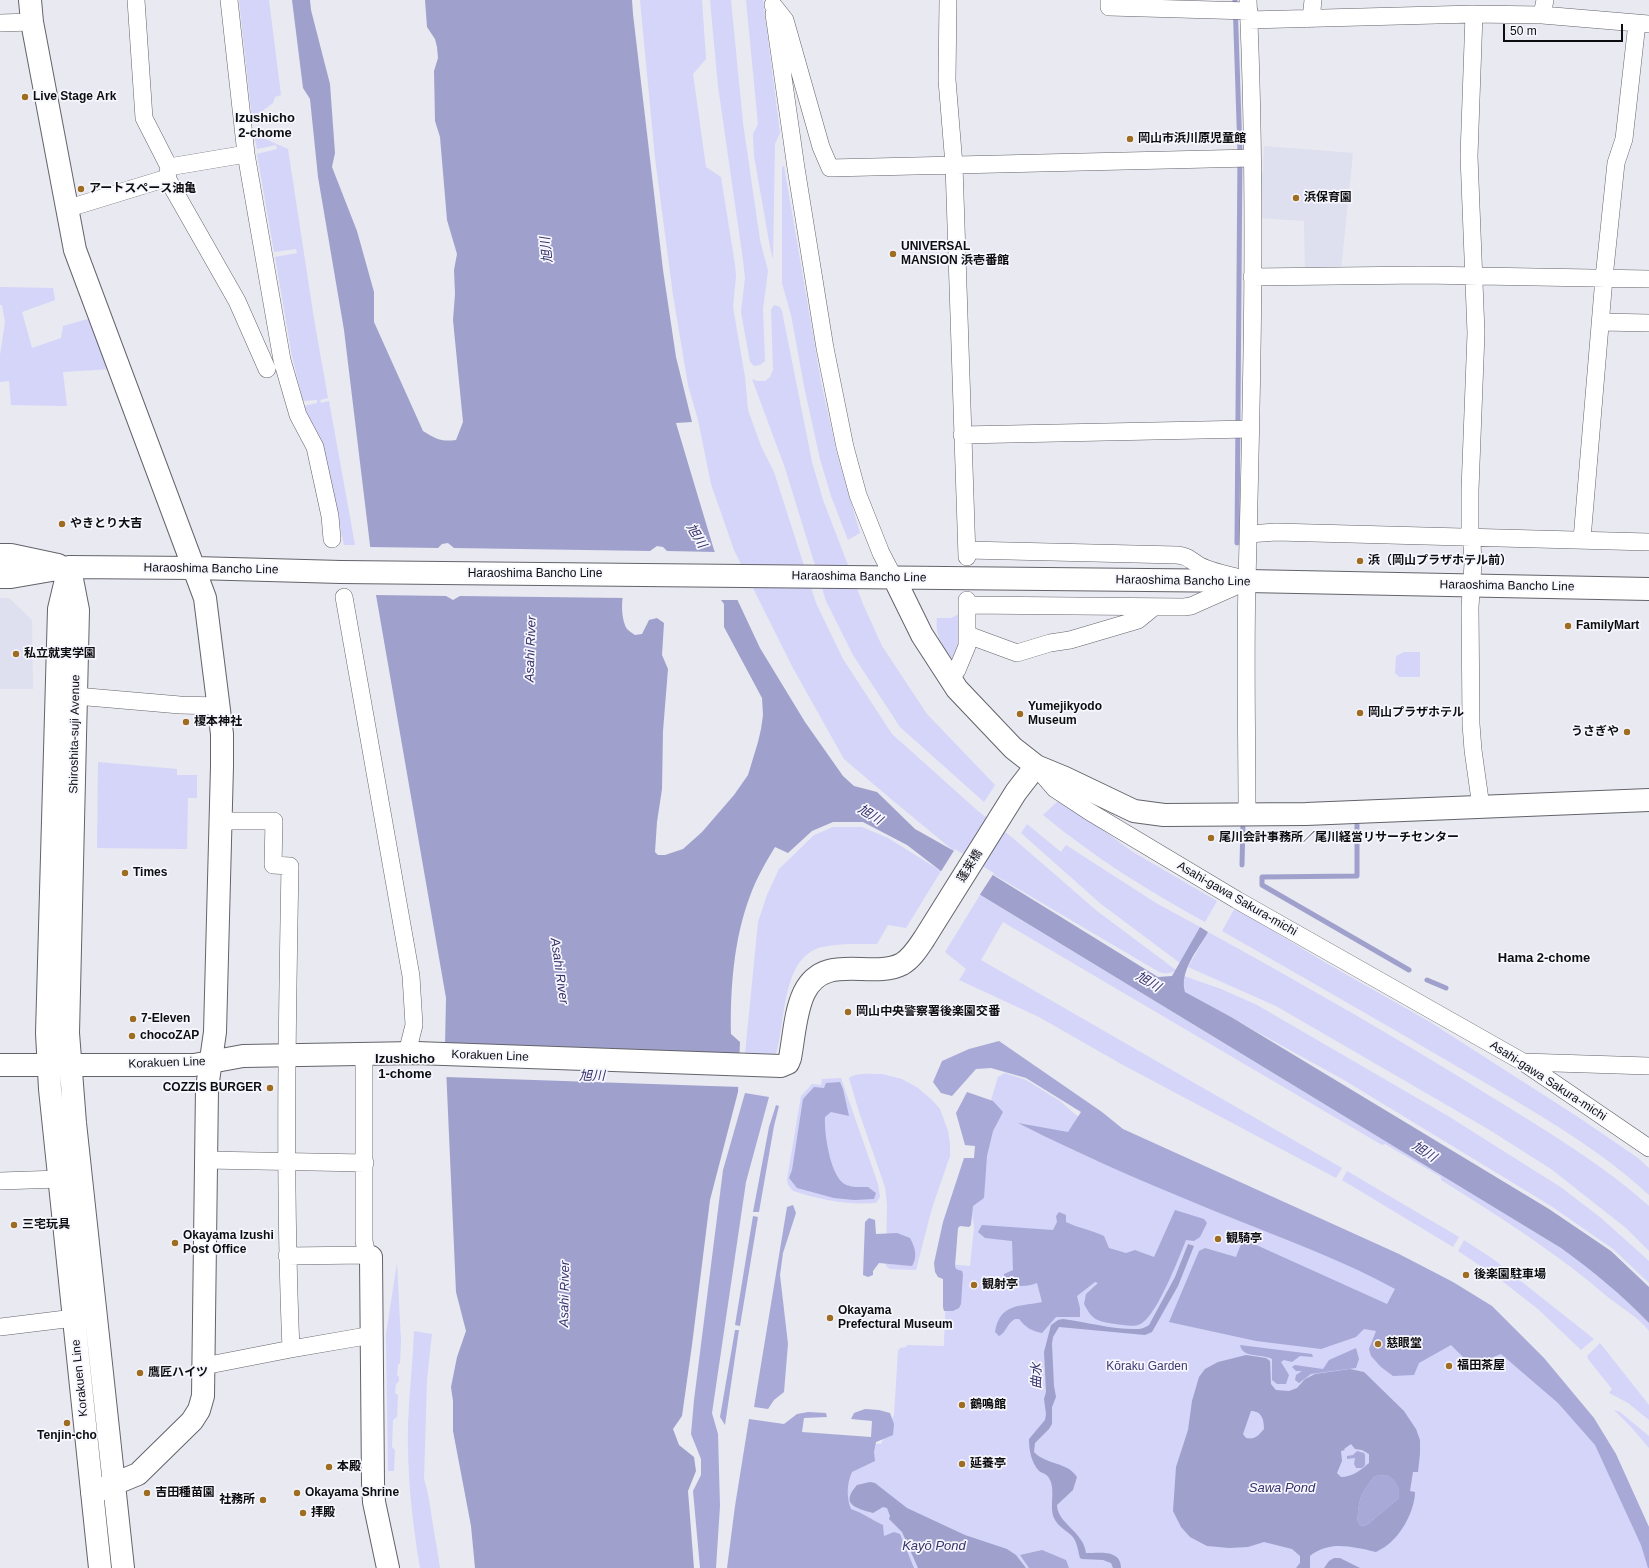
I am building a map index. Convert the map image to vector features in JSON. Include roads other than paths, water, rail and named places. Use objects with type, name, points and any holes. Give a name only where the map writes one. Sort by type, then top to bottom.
[{"type":"street","points":[[30,0],[32,22],[74,250],[134,412],[195,568],[205,598],[222,734],[215,1032],[207,1088],[203,1396],[199,1410],[192,1421],[138,1474],[92,1493]]},
{"type":"street","points":[[136,0],[144,118],[168,173],[237,301],[267,369]]},
{"type":"street","points":[[229,0],[246,154],[282,360],[298,415],[315,447],[330,516],[332,539]]},
{"type":"street","points":[[948,0],[947,80],[954,165],[966,554],[1177,555],[1184,556],[1197,564],[1247,582]]},
{"type":"street","points":[[1109,0],[1109,7],[1244,11],[1311,19],[1474,14],[1543,8],[1643,23],[1624,139],[1616,163],[1604,278],[1582,539]]},
{"type":"street","points":[[1311,19],[1313,0]]},
{"type":"street","points":[[773,2],[785,20],[821,147],[830,168],[1244,159]]},
{"type":"street","points":[[773,2],[801,200],[825,348],[845,447],[858,494],[881,553],[886,578]]},
{"type":"street","points":[[1244,11],[1244,159],[1252,277],[1242,429],[1249,534],[1247,582],[1247,814]]},
{"type":"street","points":[[1474,14],[1469,156],[1476,333],[1470,490],[1473,564],[1470,607],[1471,724],[1481,807]]},
{"type":"street","points":[[0,23],[32,22]]},
{"type":"street","points":[[66,208],[168,173],[246,154]]},
{"type":"street","points":[[1252,277],[1474,276],[1649,279]]},
{"type":"street","points":[[1601,322],[1649,323]]},
{"type":"street","points":[[962,435],[1242,429]]},
{"type":"street","points":[[1249,534],[1276,532],[1582,539],[1649,542]]},
{"type":"street","name":"Haraoshima Bancho Line","points":[[0,555],[11,554],[69,567]]},
{"type":"street","name":"Haraoshima Bancho Line","points":[[0,577],[11,577],[69,567],[195,568],[341,572],[1247,582],[1649,589]]},
{"type":"street","name":"Shiroshita-suji Avenue","points":[[59,1065],[68,1033],[78,610],[69,567]]},
{"type":"street","name":"Shiroshita-suji Avenue","points":[[59,1065],[47,1033],[59,609],[69,567]]},
{"type":"street","name":"Asahi-gawa Sakura-michi","points":[[886,578],[957,689],[1014,748],[1036,766],[1055,789],[1110,824],[1237,900],[1523,1062],[1649,1148]]},
{"type":"street","points":[[950,680],[957,670],[967,646],[968,635],[966,602],[1154,607],[1191,606],[1247,582]]},
{"type":"street","points":[[344,597],[411,976],[414,1025],[412,1053]]},
{"type":"street","points":[[968,635],[1017,653],[1050,643],[1070,640],[1138,620],[1154,607]]},
{"type":"street","points":[[76,696],[173,705],[218,706]]},
{"type":"street","points":[[1036,766],[1065,778],[1134,812],[1164,816],[1481,807],[1649,800]]},
{"type":"street","name":"蓬莱橋","points":[[780,1064],[805,991],[814,980],[824,973],[837,969],[885,969],[897,966],[910,958],[924,939],[1016,792],[1036,766]]},
{"type":"street","points":[[221,821],[274,821],[273,865],[290,866],[286,1161],[290,1349]]},
{"type":"street","name":"Korakuen Line","points":[[59,1065],[194,1065],[243,1056],[412,1053],[780,1064]]},
{"type":"street","points":[[364,1054],[364,1241],[369,1256],[372,1335],[374,1496],[388,1568]]},
{"type":"street","points":[[1523,1062],[1649,1066]]},
{"type":"street","points":[[0,1064],[59,1065]]},
{"type":"street","name":"Korakuen Line","points":[[59,1065],[60,1179],[100,1568]]},
{"type":"street","name":"Korakuen Line","points":[[59,1065],[114,1485],[122,1568]]},
{"type":"street","points":[[206,1160],[365,1163]]},
{"type":"street","points":[[0,1181],[60,1179]]},
{"type":"street","points":[[287,1256],[369,1256]]},
{"type":"street","points":[[0,1327],[74,1318]]},
{"type":"street","points":[[204,1366],[372,1335]]},
{"type":"water","name":"旭川","points":[[292,0],[310,0],[311,10],[330,84],[335,153],[332,167],[357,231],[374,292],[374,322],[423,431],[446,441],[456,440],[463,422],[453,320],[455,294],[454,270],[457,254],[447,220],[440,137],[435,121],[434,71],[438,58],[437,47],[435,39],[427,27],[425,0],[632,0],[663,270],[676,357],[692,422],[676,423],[714,550],[760,648],[805,722],[843,776],[854,786],[877,792],[915,829],[954,851],[1158,977],[1172,976],[1200,927],[1208,932],[1190,961],[1185,976],[1185,992],[1231,1017],[1549,1209],[1611,1251],[1649,1287],[1649,1323],[1607,1284],[1561,1248],[941,871],[907,845],[863,822],[833,822],[812,831],[788,853],[775,847],[752,890],[740,929],[734,964],[731,999],[731,1034],[740,1042],[738,1092],[710,1200],[682,1416],[673,1429],[679,1445],[694,1457],[696,1471],[688,1491],[694,1568],[475,1568],[471,1526],[453,1431],[453,1401],[451,1387],[457,1357],[466,1331],[456,1292],[445,1045],[446,998],[376,595],[344,330],[318,177],[310,99],[303,88]],"holes":[[[627,582],[693,583],[712,588],[724,604],[724,627],[762,698],[763,715],[758,742],[748,775],[734,795],[702,832],[683,849],[665,855],[658,855],[655,852],[657,822],[662,789],[663,731],[668,669],[662,655],[664,623],[657,618],[649,620],[642,634],[635,635],[627,629],[623,618],[623,593]]]},
{"type":"water","points":[[1188,1244],[1194,1246],[1178,1286],[1152,1332],[1145,1335],[1059,1327],[1053,1337],[1054,1386],[1056,1397],[1052,1407],[1052,1424],[1035,1443],[1034,1452],[1045,1459],[1063,1466],[1073,1472],[1077,1477],[1073,1490],[1057,1505],[1058,1511],[1061,1517],[1081,1539],[1086,1553],[1108,1553],[1117,1558],[1120,1562],[1121,1568],[1113,1568],[1111,1563],[1103,1560],[1080,1558],[1073,1537],[1055,1521],[1052,1508],[1051,1482],[1046,1475],[1039,1471],[1031,1456],[1029,1439],[1045,1420],[1046,1414],[1044,1399],[1046,1392],[1044,1352],[1051,1325],[1058,1320],[1063,1319],[1129,1329],[1141,1329],[1149,1325],[1175,1277]]},
{"type":"water","name":"Sawa Pond","points":[[1246,1355],[1266,1358],[1270,1361],[1271,1384],[1276,1390],[1289,1391],[1297,1388],[1305,1379],[1315,1374],[1350,1369],[1364,1372],[1404,1411],[1416,1429],[1420,1440],[1420,1454],[1418,1472],[1413,1472],[1410,1491],[1415,1492],[1411,1512],[1405,1525],[1392,1541],[1376,1552],[1342,1546],[1326,1548],[1310,1556],[1310,1568],[1296,1568],[1300,1563],[1300,1556],[1292,1549],[1264,1542],[1248,1547],[1229,1548],[1207,1546],[1190,1537],[1181,1527],[1173,1511],[1176,1467],[1188,1430],[1192,1401],[1199,1377],[1205,1369],[1218,1362]],"holes":[[[1251,1411],[1255,1411],[1260,1414],[1264,1422],[1264,1429],[1256,1436],[1246,1438],[1243,1434]],[[1351,1444],[1355,1449],[1362,1450],[1369,1454],[1369,1463],[1360,1471],[1345,1477],[1341,1477],[1337,1473],[1342,1461],[1341,1451],[1345,1450],[1344,1449]],[[1387,1475],[1393,1480],[1398,1487],[1399,1498],[1367,1525],[1361,1526],[1357,1519],[1361,1497],[1375,1476]]]},
{"type":"water","name":"Kayō Pond","points":[[870,1482],[875,1483],[907,1508],[965,1535],[1007,1549],[1016,1555],[1026,1568],[918,1568],[902,1532],[889,1519],[890,1516],[887,1508],[883,1507],[873,1513],[856,1507],[850,1501],[852,1491],[857,1485]]},
{"type":"water","points":[[1334,1558],[1340,1558],[1360,1568],[1324,1568],[1329,1561]]},
{"type":"waterway","points":[[1235,0],[1240,152],[1237,543]]},
{"type":"waterway","points":[[1242,865],[1243,822]]},
{"type":"waterway","points":[[1357,825],[1357,876],[1262,877],[1262,885],[1409,970]]},
{"type":"waterway","points":[[1427,980],[1446,988]]},
{"type":"place","name":"Live Stage Ark","points":[[25,97]]},
{"type":"place","name":"岡山市浜川原児童館","points":[[1130,139]]},
{"type":"place","name":"アートスペース油亀","points":[[81,189]]},
{"type":"place","name":"浜保育園","points":[[1296,198]]},
{"type":"place","name":"UNIVERSAL MANSION 浜壱番館","points":[[893,254]]},
{"type":"place","name":"やきとり大吉","points":[[62,524]]},
{"type":"place","name":"浜（岡山プラザホテル前）","points":[[1360,561]]},
{"type":"place","name":"FamilyMart","points":[[1568,626]]},
{"type":"place","name":"私立就実学園","points":[[16,654]]},
{"type":"place","name":"岡山プラザホテル","points":[[1360,713]]},
{"type":"place","name":"Yumejikyodo Museum","points":[[1020,714]]},
{"type":"place","name":"榎本神社","points":[[186,722]]},
{"type":"place","name":"うさぎや","points":[[1627,732]]},
{"type":"place","name":"尾川会計事務所／尾川経営リサーチセンター","points":[[1211,838]]},
{"type":"place","name":"Times","points":[[125,873]]},
{"type":"place","name":"岡山中央警察署後楽園交番","points":[[848,1012]]},
{"type":"place","name":"7-Eleven","points":[[133,1019]]},
{"type":"place","name":"chocoZAP","points":[[132,1036]]},
{"type":"place","name":"COZZIS BURGER","points":[[270,1088]]},
{"type":"place","name":"三宅玩具","points":[[14,1225]]},
{"type":"place","name":"観騎亭","points":[[1218,1239]]},
{"type":"place","name":"Okayama Izushi Post Office","points":[[175,1243]]},
{"type":"place","name":"後楽園駐車場","points":[[1466,1275]]},
{"type":"place","name":"観射亭","points":[[974,1285]]},
{"type":"place","name":"Okayama Prefectural Museum","points":[[830,1318]]},
{"type":"place","name":"慈眼堂","points":[[1378,1344]]},
{"type":"place","name":"福田茶屋","points":[[1449,1366]]},
{"type":"place","name":"鷹匠ハイツ","points":[[140,1373]]},
{"type":"place","name":"鶴鳴館","points":[[962,1405]]},
{"type":"place","name":"Tenjin-cho","points":[[67,1423]]},
{"type":"place","name":"延養亭","points":[[962,1464]]},
{"type":"place","name":"本殿","points":[[329,1467]]},
{"type":"place","name":"吉田種苗園","points":[[147,1493]]},
{"type":"place","name":"Okayama Shrine","points":[[297,1493]]},
{"type":"place","name":"社務所","points":[[263,1500]]},
{"type":"place","name":"拝殿","points":[[303,1513]]},
{"type":"district","name":"Izushicho 2-chome","points":[[265,126]]},
{"type":"district","name":"Hama 2-chome","points":[[1544,958]]},
{"type":"district","name":"Izushicho 1-chome","points":[[405,1066]]},
{"type":"water label","name":"Asahi River","points":[[531,649]]},
{"type":"water label","name":"Asahi River","points":[[559,971]]},
{"type":"water label","name":"Asahi River","points":[[565,1294]]},
{"type":"water label","name":"曲水","points":[[1037,1376]]},
{"type":"park label","name":"Kōraku Garden","points":[[1147,1367]]}]
